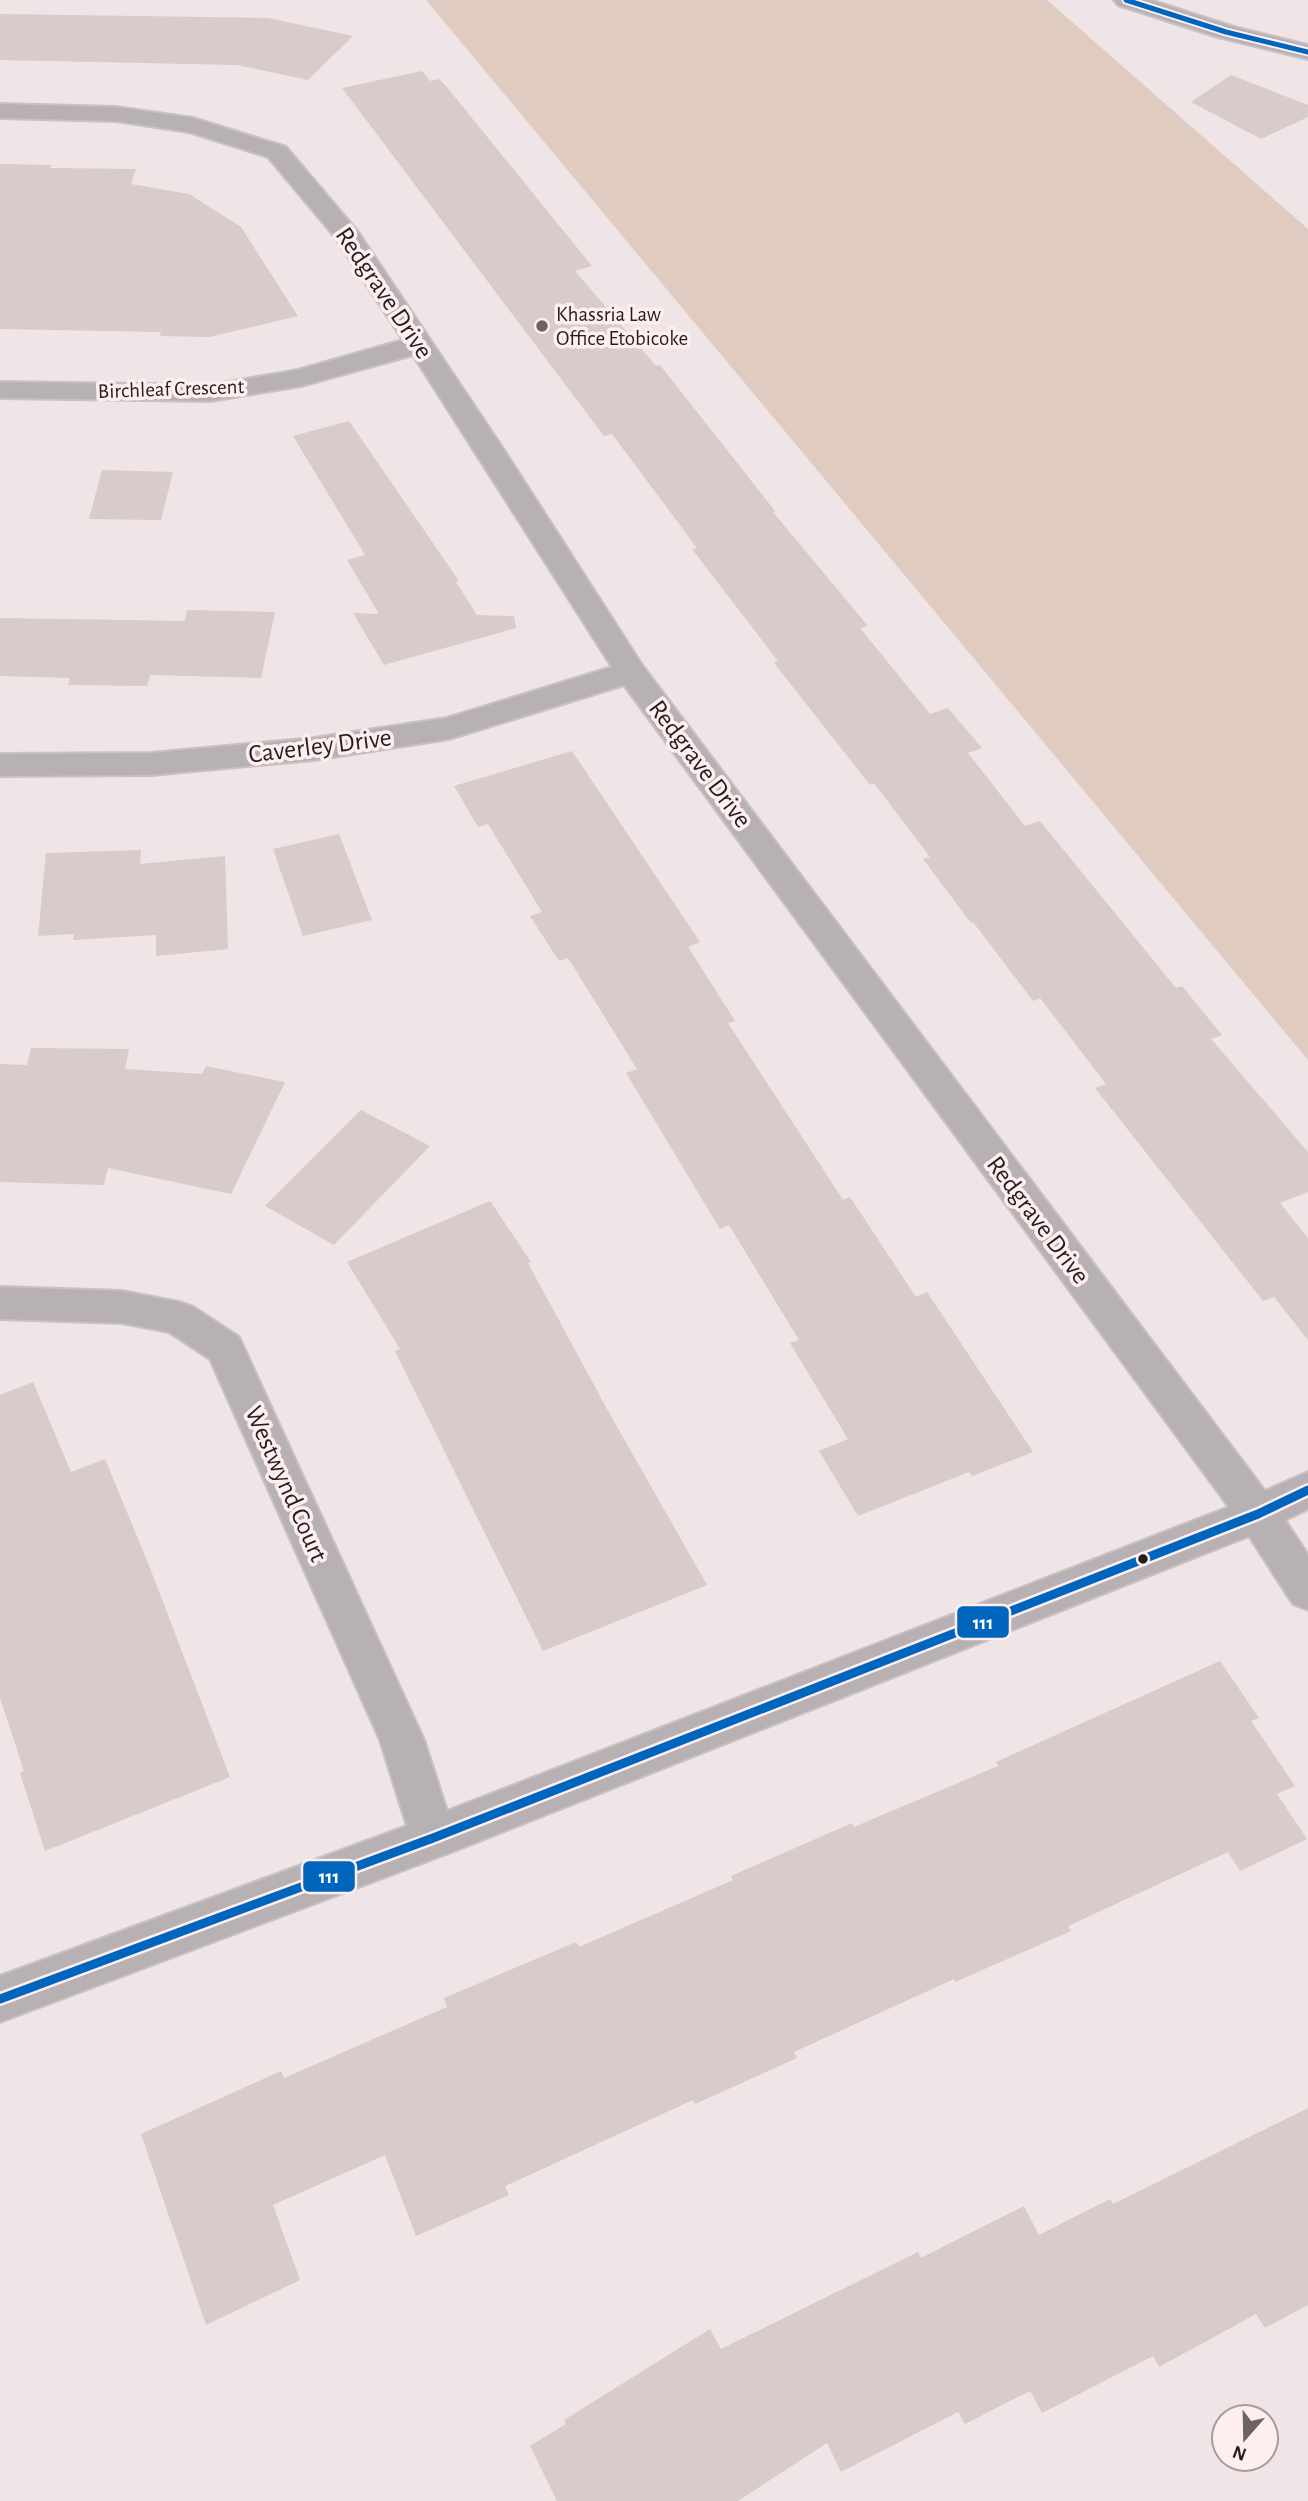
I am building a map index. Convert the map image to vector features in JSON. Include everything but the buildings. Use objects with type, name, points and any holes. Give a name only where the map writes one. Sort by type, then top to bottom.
[{"type":"street","points":[[1126,0],[1226,32],[1308,52]]},
{"type":"street","name":"Redgrave Drive","points":[[0,111],[116,114],[180,123],[277,152],[345,232],[631,671],[1258,1514],[1308,1591]]},
{"type":"street","name":"Birchleaf Crescent","points":[[0,390],[210,393],[301,378],[420,344]]},
{"type":"street","name":"Caverley Drive","points":[[0,765],[151,764],[339,746],[449,728],[540,702],[631,671]]},
{"type":"street","name":"Westwynd Court","points":[[0,1303],[122,1307],[179,1318],[225,1348],[402,1740],[433,1838]]},
{"type":"street","points":[[0,1999],[433,1838],[1258,1514],[1308,1490]]},
{"type":"shaded area","points":[[426,0],[1047,0],[1308,229],[1308,1060]]},
{"type":"transit line","name":"111","points":[[1126,0],[1226,32],[1308,52]]},
{"type":"transit line","name":"111","points":[[0,1999],[433,1838],[1258,1514],[1308,1490]]},
{"type":"place","name":"Khassria Law Office Etobicoke","points":[[542,326]]}]
